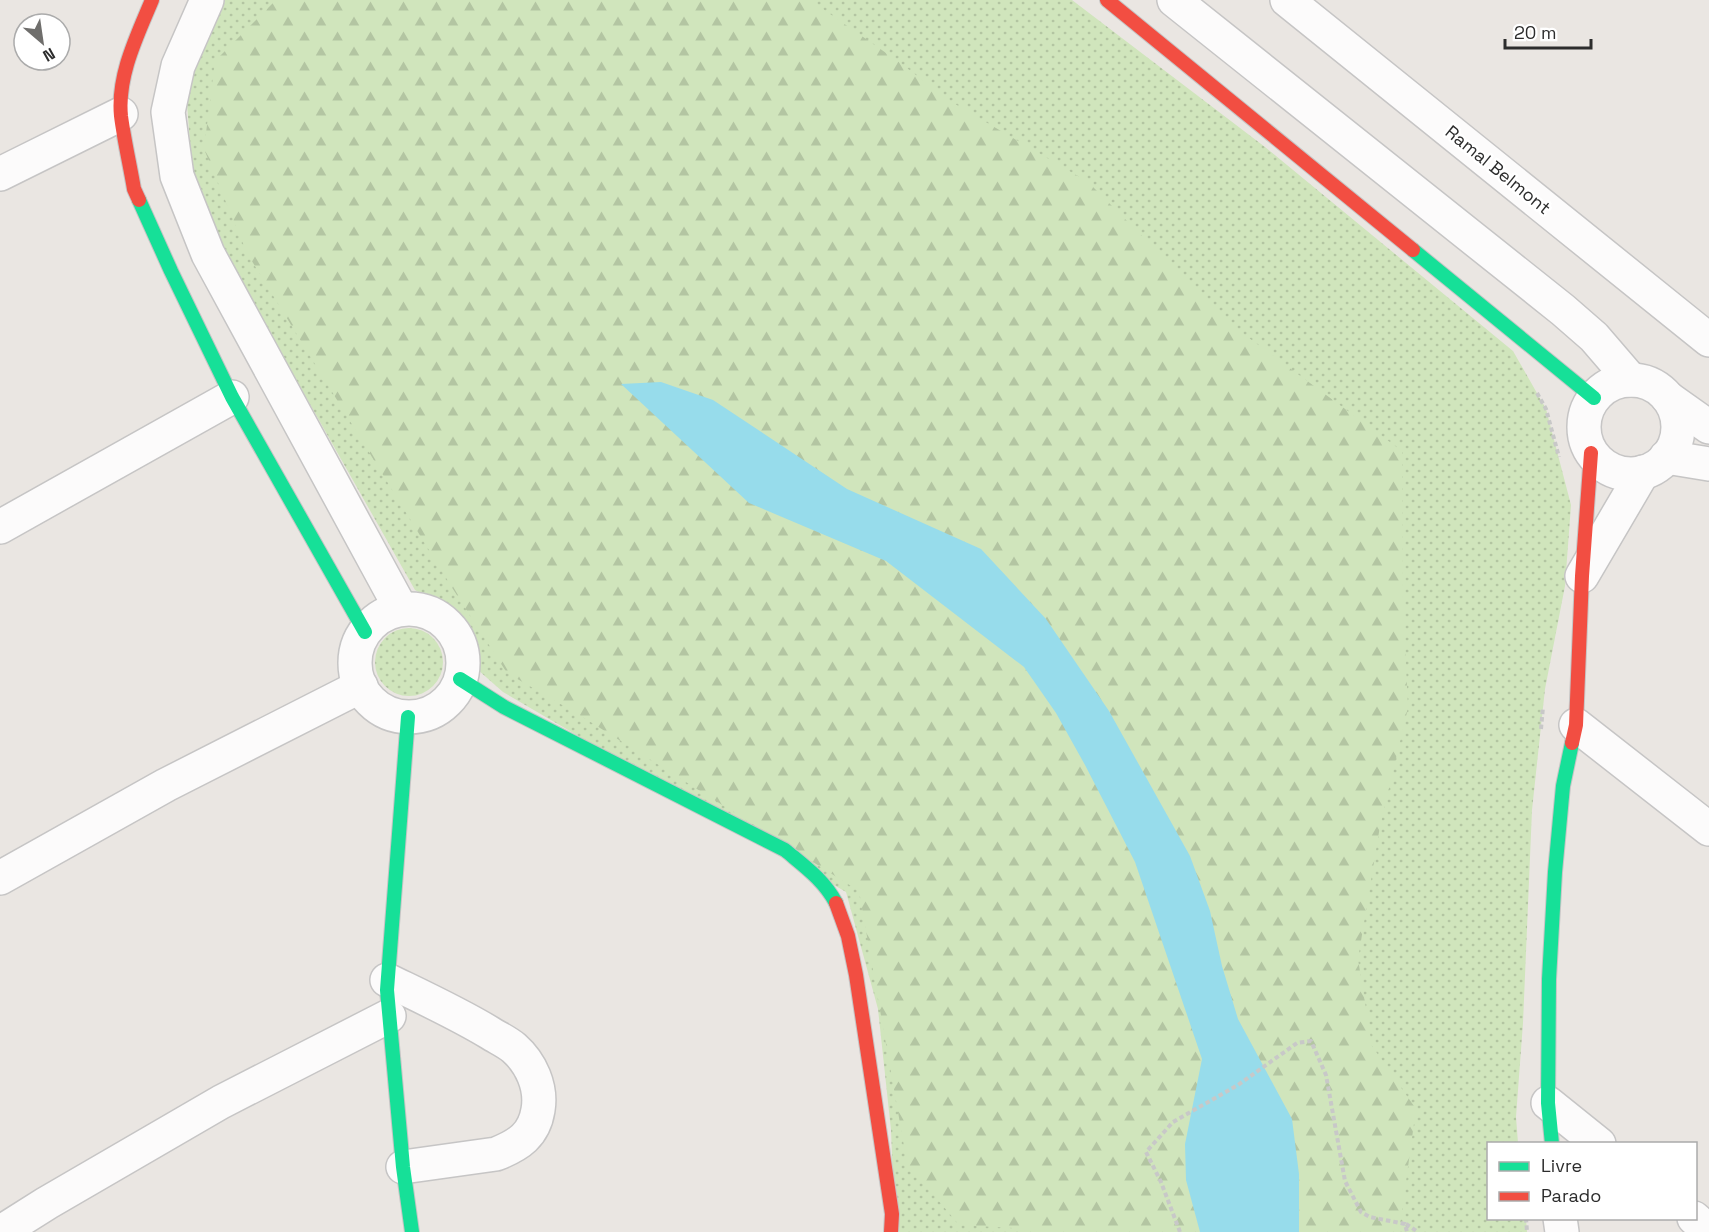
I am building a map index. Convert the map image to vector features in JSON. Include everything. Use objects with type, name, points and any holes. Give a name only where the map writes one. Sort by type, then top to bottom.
[{"type":"street","points":[[152,0],[131,52],[123,84],[122,114],[134,189],[232,397],[364,632]]},
{"type":"street","points":[[207,0],[178,66],[168,112],[177,176],[208,254],[413,602],[420,609],[438,616],[452,629],[467,669],[504,707],[785,850],[815,875],[834,898],[851,944],[892,1214],[891,1232]]},
{"type":"street","points":[[1107,0],[1593,398]]},
{"type":"street","points":[[1174,0],[1563,310],[1594,337],[1631,380]]},
{"type":"street","name":"Ramal Belmont","points":[[1287,0],[1709,340]]},
{"type":"street","points":[[0,174],[122,114]]},
{"type":"street","points":[[1709,427],[1652,384],[1631,380],[1617,382],[1604,388],[1593,398],[1587,408],[1583,431],[1591,453],[1599,462],[1609,469],[1626,474],[1654,465],[1709,464]]},
{"type":"street","points":[[0,527],[232,397]]},
{"type":"street","points":[[1582,576],[1654,465],[1671,452],[1678,435],[1677,417],[1668,398]]},
{"type":"street","points":[[1552,1142],[1548,1103],[1549,979],[1555,872],[1563,786],[1576,724],[1582,576],[1591,453]]},
{"type":"street","points":[[413,602],[383,615],[368,627],[358,643],[354,661],[357,679],[376,706],[391,714],[408,717],[425,714],[440,706],[453,694],[467,669]]},
{"type":"street","points":[[0,878],[166,785],[361,686]]},
{"type":"street","points":[[408,717],[387,980],[403,1167],[412,1232]]},
{"type":"street","points":[[1576,724],[1709,829]]},
{"type":"street","points":[[387,980],[465,1018],[513,1048],[529,1066],[537,1084],[540,1099],[536,1123],[525,1138],[510,1149],[496,1154],[403,1167]]},
{"type":"street","points":[[1,1232],[220,1102],[389,1016]]},
{"type":"street","points":[[1548,1103],[1598,1142]]},
{"type":"street","points":[[1696,1220],[1709,1230]]},
{"type":"path","points":[[1535,390],[1546,409],[1560,462]]},
{"type":"path","points":[[413,602],[444,606],[466,636],[467,669]]},
{"type":"path","points":[[1540,733],[1544,700]]},
{"type":"path","points":[[1180,1232],[1161,1182],[1146,1152],[1173,1122],[1238,1084],[1297,1043],[1311,1041],[1326,1075],[1345,1181],[1361,1212],[1370,1217],[1405,1224],[1418,1232]]},
{"type":"path","points":[[1405,1224],[1407,1232]]},
{"type":"green space","points":[[222,0],[1072,0],[1265,147],[1513,351],[1546,409],[1571,505],[1565,586],[1545,689],[1532,810],[1523,1023],[1516,1117],[1518,1142],[1487,1142],[1487,1220],[1526,1220],[1527,1232],[895,1232],[891,1130],[878,1009],[846,892],[503,692],[478,670],[466,636],[444,606],[415,590],[294,376],[218,250],[193,185],[185,76]]},
{"type":"green space","points":[[276,0],[810,0],[950,101],[1088,182],[1230,324],[1402,451],[1403,604],[1408,708],[1380,826],[1358,959],[1372,1046],[1416,1109],[1399,1232],[1019,1232],[1013,1228],[959,1225],[907,1163],[859,891],[581,716],[507,673],[451,586],[247,253],[204,149],[215,61]]},
{"type":"green space","points":[[402,628],[416,628],[428,633],[438,643],[443,662],[438,681],[428,691],[416,696],[402,696],[390,691],[380,681],[375,669],[375,655],[380,643],[390,633]]},
{"type":"water","points":[[661,382],[713,400],[847,489],[981,549],[1046,619],[1109,711],[1190,856],[1210,911],[1222,966],[1238,1019],[1292,1119],[1299,1174],[1299,1232],[1200,1232],[1186,1180],[1185,1144],[1202,1059],[1135,862],[1056,713],[1024,667],[886,561],[749,503],[621,384]]},
{"type":"traffic: fast","points":[[139,200],[232,397],[365,632]]},
{"type":"traffic: fast","points":[[1413,250],[1594,398]]},
{"type":"traffic: fast","points":[[460,679],[504,707],[785,850],[820,880],[836,903]]},
{"type":"traffic: fast","points":[[408,717],[387,990],[403,1167],[412,1232]]},
{"type":"traffic: fast","points":[[1552,1142],[1548,1103],[1549,979],[1563,786],[1572,743]]},
{"type":"traffic: jam","points":[[139,200],[134,189],[125,143],[121,101],[129,56],[152,0]]},
{"type":"traffic: jam","points":[[1107,0],[1413,250]]},
{"type":"traffic: jam","points":[[1572,743],[1576,725],[1582,576],[1591,453]]},
{"type":"traffic: jam","points":[[836,903],[848,936],[856,975],[892,1214],[891,1232]]}]
